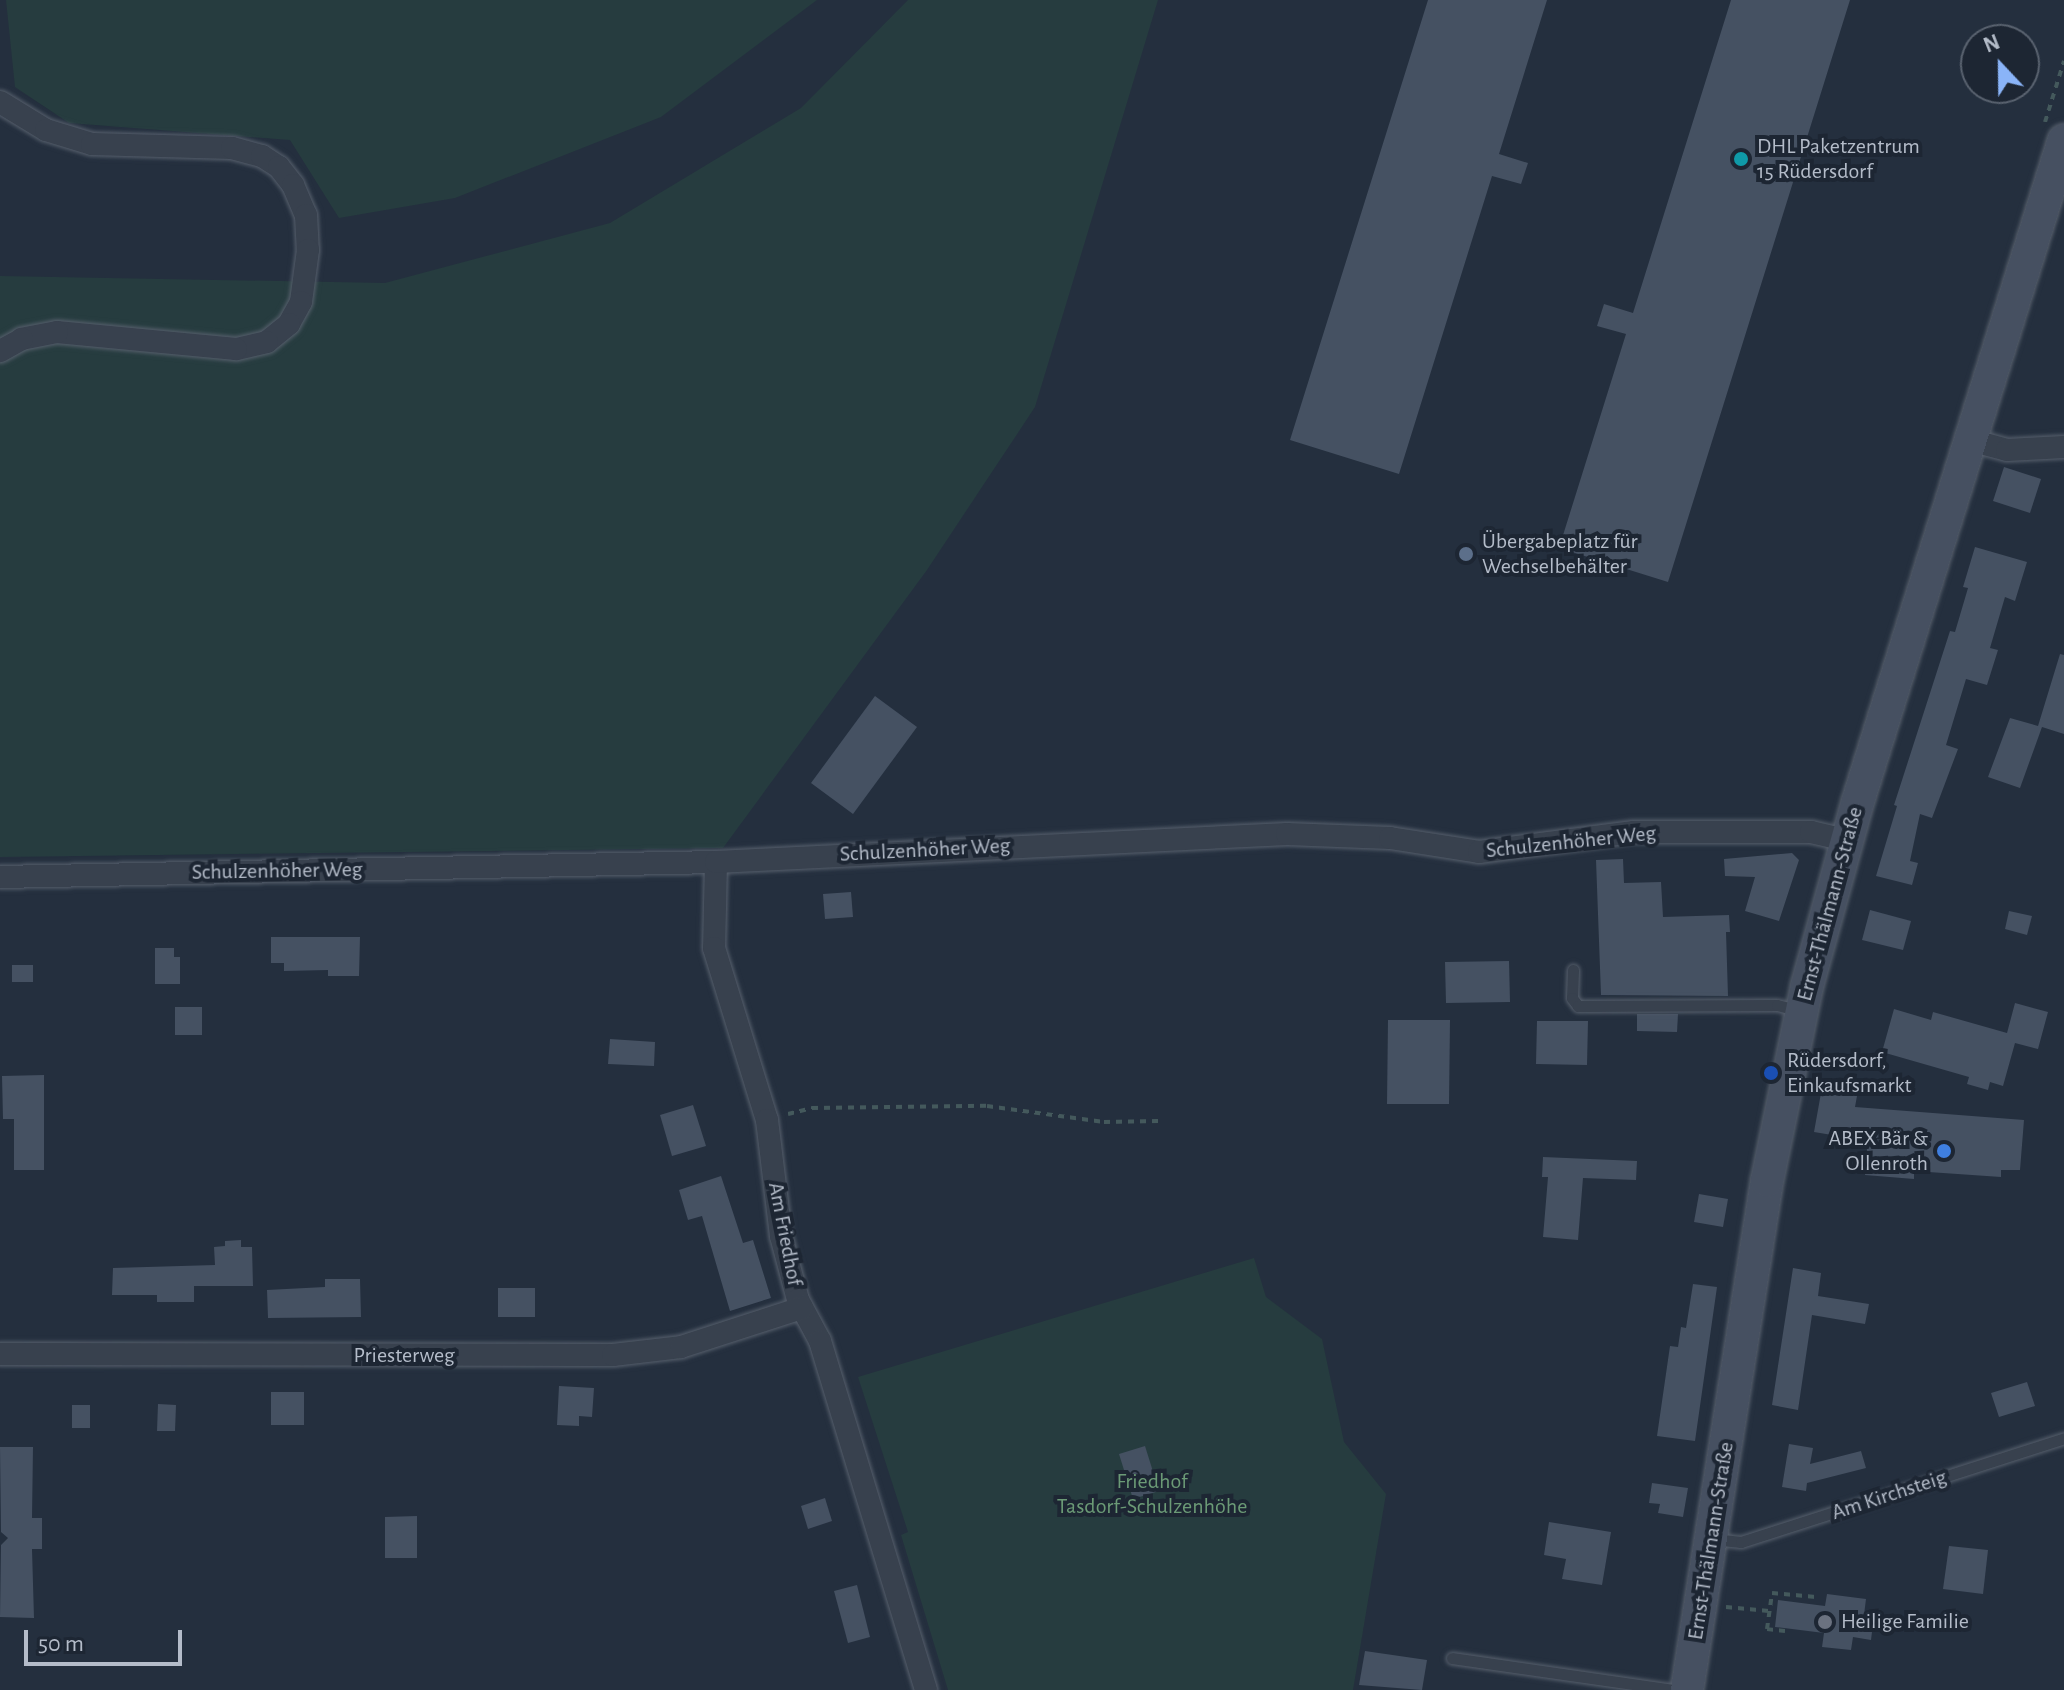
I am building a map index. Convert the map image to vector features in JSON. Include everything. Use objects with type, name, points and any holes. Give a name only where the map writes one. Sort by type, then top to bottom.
[{"type":"main road","name":"Ernst-Thälmann-Straße","points":[[1687,1690],[1767,1181],[1802,1011],[1846,840],[1961,454],[2064,140]]},
{"type":"street","points":[[0,102],[46,130],[92,144],[232,148],[262,156],[279,167],[293,185],[306,215],[308,250],[301,302],[289,324],[267,342],[236,349],[57,332],[22,339],[0,351]]},
{"type":"street","points":[[1961,454],[2064,447]]},
{"type":"street","name":"Schulzenhöher Weg","points":[[0,877],[716,862],[1287,834],[1390,838],[1479,852],[1634,832],[1811,832],[1846,840]]},
{"type":"street","name":"Am Friedhof","points":[[716,862],[714,948],[767,1120],[781,1236],[802,1308],[820,1341],[926,1690]]},
{"type":"street","name":"Priesterweg","points":[[0,1354],[613,1355],[681,1347],[802,1308]]},
{"type":"lane","points":[[1573,970],[1572,998],[1578,1006],[1777,1005],[1802,1011]]},
{"type":"lane","name":"Am Kirchsteig","points":[[1712,1538],[1741,1542],[2064,1438]]},
{"type":"lane","points":[[1452,1658],[1675,1690]]},
{"type":"path","points":[[767,1120],[812,1108],[987,1106],[1104,1122],[1158,1121]]},
{"type":"path","points":[[1785,1631],[1767,1629],[1772,1593],[1816,1597]]},
{"type":"path","points":[[1724,1606],[1769,1611]]},
{"type":"green space","points":[[6,0],[817,0],[661,117],[455,198],[339,218],[290,140],[69,123],[15,87]]},
{"type":"green space","points":[[908,0],[1158,0],[1035,407],[927,570],[723,848],[0,857],[0,276],[385,283],[610,223],[801,108]]},
{"type":"green space","name":"Friedhof Tasdorf-Schulzenhöhe","points":[[1254,1258],[1266,1297],[1322,1339],[1344,1442],[1386,1494],[1353,1690],[948,1690],[901,1535],[908,1532],[858,1377]]},
{"type":"building","points":[[1428,0],[1547,0],[1499,154],[1528,163],[1521,184],[1492,176],[1399,474],[1290,440]]},
{"type":"building","name":"DHL Paketzentrum 15 Rüdersdorf","points":[[1731,0],[1850,0],[1668,582],[1559,548],[1626,334],[1597,326],[1604,304],[1633,313]]},
{"type":"building","points":[[2004,467],[2041,479],[2030,513],[1993,501]]},
{"type":"building","points":[[1975,547],[2027,562],[2015,601],[2005,597],[1990,648],[1998,650],[1987,685],[1966,679],[1946,745],[1958,749],[1932,818],[1920,814],[1910,861],[1918,863],[1912,885],[1876,876],[1897,806],[1894,805],[1950,631],[1955,632],[1968,588],[1963,587]]},
{"type":"building","points":[[2060,654],[2064,655],[2064,734],[2042,727],[2020,788],[1988,777],[2010,718],[2038,726]]},
{"type":"building","points":[[875,696],[917,727],[853,814],[811,783]]},
{"type":"building","points":[[1792,853],[1799,860],[1779,921],[1745,911],[1755,877],[1725,876],[1724,859]]},
{"type":"building","points":[[1623,859],[1624,883],[1661,882],[1663,917],[1729,915],[1730,932],[1726,932],[1728,996],[1601,995],[1596,860]]},
{"type":"building","points":[[851,892],[853,917],[825,919],[823,894]]},
{"type":"building","points":[[1870,910],[1911,921],[1903,950],[1862,940]]},
{"type":"building","points":[[2009,911],[2032,916],[2027,935],[2005,929]]},
{"type":"building","points":[[271,937],[360,937],[359,976],[328,976],[328,970],[284,971],[284,963],[271,963]]},
{"type":"building","points":[[155,948],[174,948],[174,957],[180,957],[180,984],[155,984]]},
{"type":"building","points":[[1509,961],[1510,1002],[1446,1003],[1445,962]]},
{"type":"building","points":[[12,965],[33,965],[33,982],[12,982]]},
{"type":"building","points":[[2015,1003],[2048,1012],[2038,1049],[2015,1043],[2003,1086],[1990,1082],[1988,1090],[1967,1084],[1969,1077],[1882,1052],[1894,1009],[1931,1020],[1933,1012],[2007,1033]]},
{"type":"building","points":[[175,1007],[202,1007],[202,1035],[175,1035]]},
{"type":"building","points":[[1637,1014],[1678,1014],[1677,1032],[1637,1031]]},
{"type":"building","points":[[1388,1020],[1450,1020],[1449,1104],[1387,1104]]},
{"type":"building","points":[[1537,1021],[1588,1021],[1587,1065],[1536,1064]]},
{"type":"building","points":[[610,1039],[655,1042],[654,1066],[608,1064]]},
{"type":"building","points":[[44,1075],[44,1170],[14,1170],[14,1119],[3,1119],[2,1076]]},
{"type":"building","name":"ABEX Bär & Ollenroth","points":[[1821,1093],[1857,1096],[1855,1107],[2024,1120],[2020,1170],[2001,1170],[2001,1177],[1914,1171],[1914,1179],[1865,1175],[1868,1135],[1833,1130],[1832,1135],[1814,1132]]},
{"type":"building","points":[[693,1105],[706,1146],[672,1156],[660,1115]]},
{"type":"building","points":[[1543,1157],[1637,1161],[1636,1180],[1583,1178],[1578,1240],[1543,1237],[1548,1177],[1542,1177]]},
{"type":"building","points":[[721,1176],[743,1243],[753,1240],[771,1298],[730,1311],[702,1216],[688,1220],[679,1190]]},
{"type":"building","points":[[1699,1194],[1728,1199],[1723,1227],[1694,1222]]},
{"type":"building","points":[[241,1240],[241,1247],[252,1247],[253,1286],[194,1286],[194,1302],[157,1302],[157,1295],[112,1295],[113,1268],[215,1265],[214,1247],[225,1246],[225,1241]]},
{"type":"building","points":[[1793,1268],[1821,1273],[1818,1296],[1869,1304],[1865,1324],[1812,1315],[1798,1410],[1772,1405]]},
{"type":"building","points":[[325,1279],[360,1279],[361,1317],[268,1318],[267,1290],[325,1287]]},
{"type":"building","points":[[1693,1284],[1717,1287],[1695,1441],[1657,1436],[1670,1346],[1678,1347],[1681,1327],[1686,1328]]},
{"type":"building","points":[[498,1288],[535,1288],[535,1317],[498,1317]]},
{"type":"building","points":[[2027,1382],[2035,1406],[1999,1417],[1991,1393]]},
{"type":"building","points":[[559,1386],[594,1388],[592,1417],[579,1416],[579,1426],[557,1425]]},
{"type":"building","points":[[271,1392],[304,1392],[304,1425],[271,1425]]},
{"type":"building","points":[[158,1404],[176,1405],[175,1431],[157,1431]]},
{"type":"building","points":[[72,1405],[90,1405],[90,1428],[72,1428]]},
{"type":"building","points":[[1789,1444],[1813,1448],[1810,1464],[1861,1451],[1866,1468],[1807,1483],[1806,1491],[1782,1487]]},
{"type":"building","points":[[1145,1446],[1159,1491],[1133,1499],[1119,1454]]},
{"type":"building","points":[[0,1447],[33,1447],[32,1518],[42,1518],[42,1549],[32,1549],[34,1618],[0,1617],[1,1545],[8,1538],[1,1532]]},
{"type":"building","points":[[1652,1483],[1688,1488],[1683,1517],[1658,1513],[1660,1504],[1649,1503]]},
{"type":"building","points":[[825,1498],[832,1521],[808,1529],[801,1506]]},
{"type":"building","points":[[417,1516],[417,1558],[385,1558],[385,1517]]},
{"type":"building","points":[[1549,1522],[1611,1532],[1602,1585],[1562,1579],[1566,1559],[1544,1555]]},
{"type":"building","points":[[1949,1546],[1988,1550],[1983,1594],[1943,1589]]},
{"type":"building","points":[[857,1585],[870,1637],[848,1643],[834,1591]]},
{"type":"building","name":"Heilige Familie","points":[[1827,1594],[1866,1599],[1864,1615],[1874,1616],[1871,1640],[1853,1637],[1851,1650],[1822,1647],[1824,1633],[1775,1627],[1778,1600],[1825,1606]]},
{"type":"building","points":[[1365,1651],[1427,1660],[1422,1690],[1359,1685]]},
{"type":"place","name":"DHL Paketzentrum 15 Rüdersdorf","points":[[1741,159]]},
{"type":"place","name":"Übergabeplatz für Wechselbehälter","points":[[1466,554]]},
{"type":"place","name":"Rüdersdorf, Einkaufsmarkt","points":[[1771,1073]]},
{"type":"place","name":"ABEX Bär & Ollenroth","points":[[1944,1151]]},
{"type":"place","name":"Heilige Familie","points":[[1825,1622]]}]
